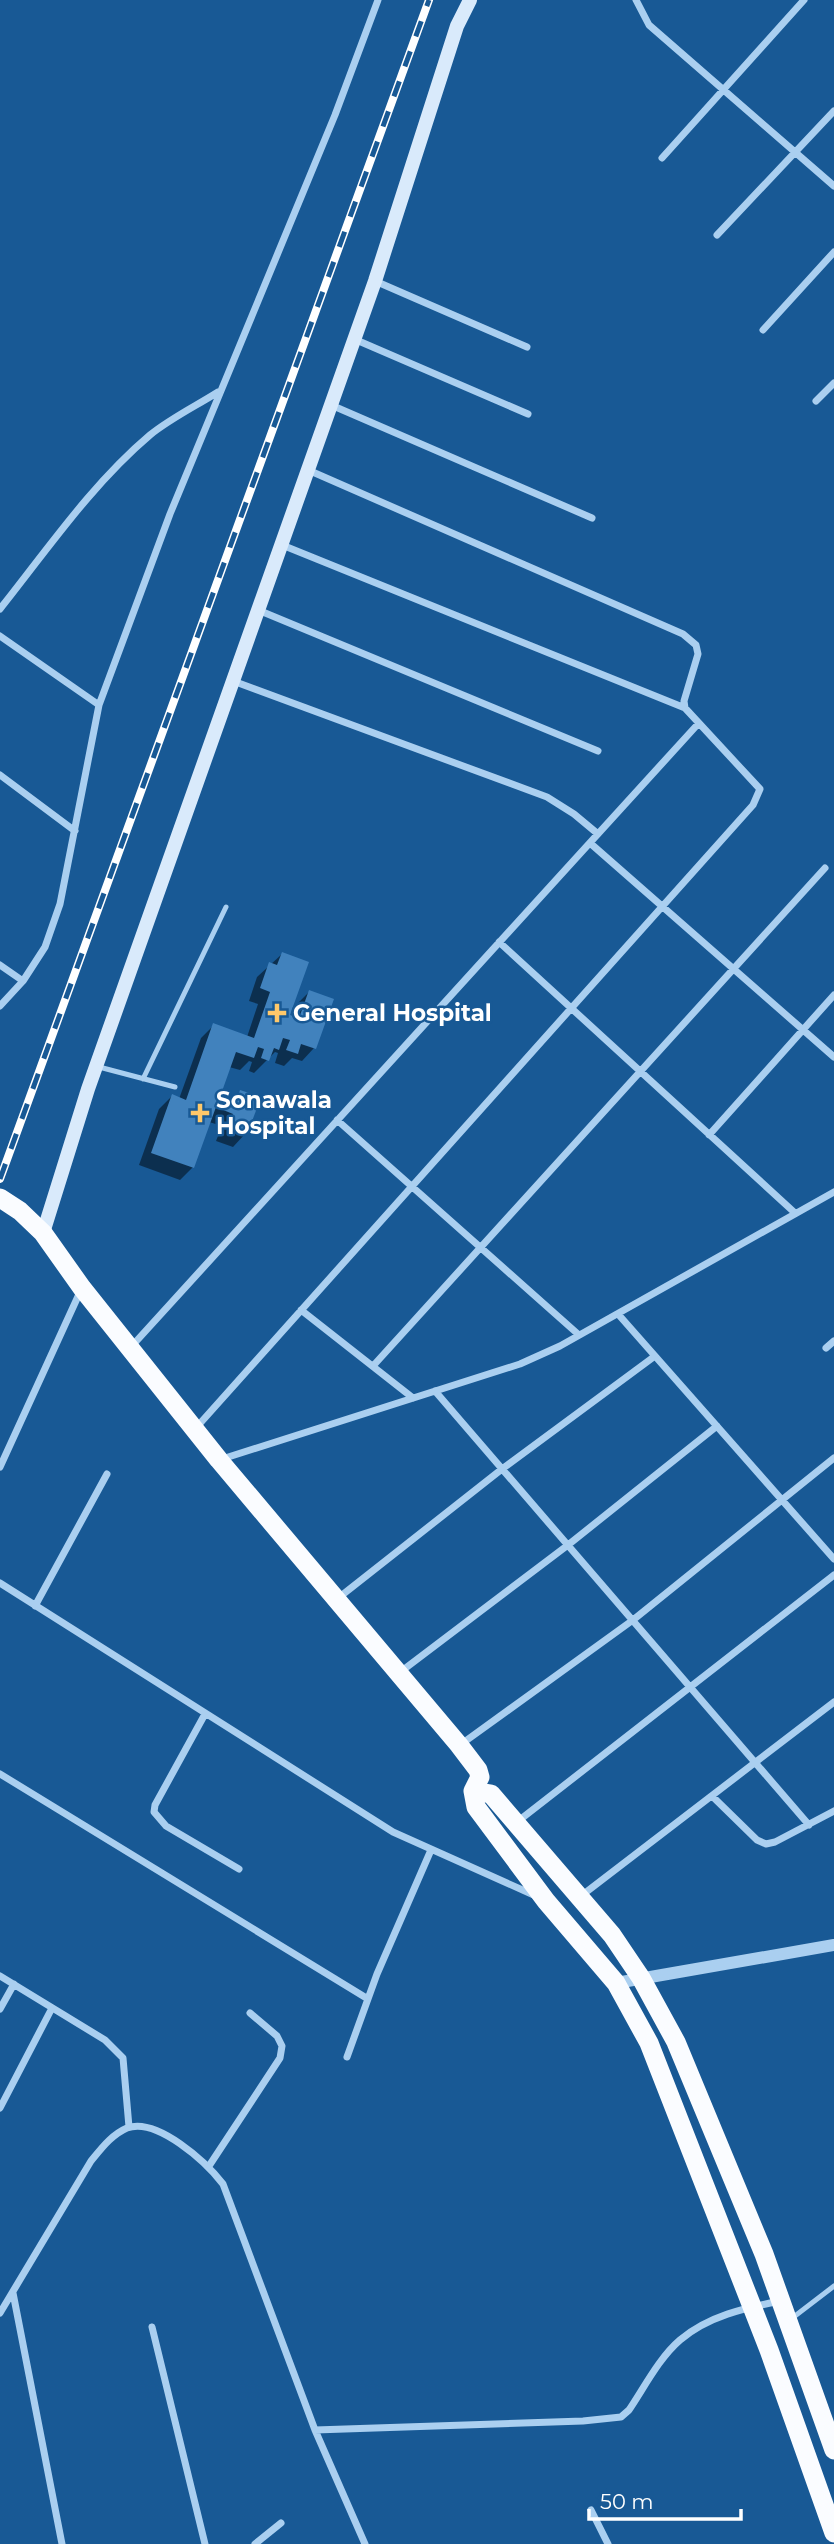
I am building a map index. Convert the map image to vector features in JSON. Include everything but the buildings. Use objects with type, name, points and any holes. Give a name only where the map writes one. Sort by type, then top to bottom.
[{"type":"highway","points":[[0,1198],[20,1210],[43,1233],[82,1288],[219,1460],[459,1745],[478,1770],[480,1777],[473,1791],[476,1807],[546,1900],[616,1983],[649,2043],[752,2307],[834,2533]]},
{"type":"highway","points":[[473,1791],[491,1794],[612,1935],[641,1978],[676,2042],[764,2254],[834,2450]]},
{"type":"main road","points":[[43,1233],[96,1066],[354,339],[457,26],[470,0]]},
{"type":"street","points":[[0,1006],[23,981],[45,947],[60,904],[99,705],[170,514],[335,115],[378,0]]},
{"type":"street","points":[[636,0],[649,25],[834,186]]},
{"type":"street","points":[[662,158],[804,0]]},
{"type":"street","points":[[717,235],[834,111]]},
{"type":"street","points":[[763,330],[834,252]]},
{"type":"street","points":[[374,281],[527,347]]},
{"type":"street","points":[[354,339],[528,414]]},
{"type":"street","points":[[816,401],[834,383]]},
{"type":"street","points":[[0,609],[97,488],[125,458],[153,433],[219,392]]},
{"type":"street","points":[[331,405],[592,518]]},
{"type":"street","points":[[308,470],[683,634],[696,645],[698,654],[684,701],[685,708]]},
{"type":"street","points":[[194,1429],[753,805],[760,789],[685,708],[281,545]]},
{"type":"street","points":[[258,610],[598,751]]},
{"type":"street","points":[[0,636],[99,705]]},
{"type":"street","points":[[233,681],[547,797],[598,834]]},
{"type":"street","points":[[130,1349],[698,724]]},
{"type":"street","points":[[0,775],[75,831]]},
{"type":"street","points":[[590,843],[834,1057]]},
{"type":"street","points":[[373,1366],[825,868]]},
{"type":"street","points":[[499,942],[795,1213]]},
{"type":"street","points":[[0,965],[23,981]]},
{"type":"street","points":[[709,1135],[834,995]]},
{"type":"street","points":[[337,1120],[482,1246],[579,1335]]},
{"type":"street","points":[[219,1460],[520,1364],[618,1314],[834,1192]]},
{"type":"street","points":[[0,1467],[82,1288]]},
{"type":"street","points":[[300,1310],[413,1398]]},
{"type":"street","points":[[618,1314],[834,1559]]},
{"type":"street","points":[[826,1348],[834,1341]]},
{"type":"street","points":[[337,1600],[502,1469],[655,1356]]},
{"type":"street","points":[[435,1391],[809,1825]]},
{"type":"street","points":[[398,1673],[568,1545],[717,1426]]},
{"type":"street","points":[[459,1745],[633,1620],[781,1498],[834,1458]]},
{"type":"street","points":[[35,1606],[107,1474]]},
{"type":"street","points":[[516,1823],[834,1575]]},
{"type":"street","points":[[0,1583],[393,1832],[546,1900]]},
{"type":"street","points":[[580,1897],[834,1702]]},
{"type":"street","points":[[205,1714],[153,1812],[166,1826],[239,1869]]},
{"type":"street","points":[[0,1774],[368,1999]]},
{"type":"street","points":[[712,1796],[757,1840],[766,1844],[775,1842],[834,1811]]},
{"type":"street","points":[[347,2057],[368,1999],[432,1850]]},
{"type":"street","points":[[616,1983],[834,1945]]},
{"type":"street","points":[[0,1976],[104,2040],[123,2058],[129,2127]]},
{"type":"street","points":[[0,2009],[14,1984]]},
{"type":"street","points":[[0,2108],[52,2008]]},
{"type":"street","points":[[209,2166],[279,2058],[282,2046],[277,2036],[250,2013]]},
{"type":"street","points":[[0,2314],[91,2161],[109,2139],[129,2127],[144,2128],[186,2147],[209,2166],[223,2184],[315,2430],[365,2544]]},
{"type":"street","points":[[13,2292],[62,2544]]},
{"type":"street","points":[[315,2430],[583,2421],[621,2417],[629,2410],[678,2342],[697,2327],[720,2316],[781,2301]]},
{"type":"street","points":[[152,2327],[205,2544]]},
{"type":"street","points":[[591,2510],[608,2544]]},
{"type":"street","points":[[255,2544],[281,2523]]},
{"type":"lane","points":[[143,1079],[226,907]]},
{"type":"lane","points":[[96,1066],[175,1087]]},
{"type":"lane","points":[[788,2321],[834,2286]]},
{"type":"railway","points":[[0,1179],[429,0]]},
{"type":"place","name":"General Hospital","points":[[277,1013]]},
{"type":"place","name":"Sonawala Hospital","points":[[200,1113]]}]
